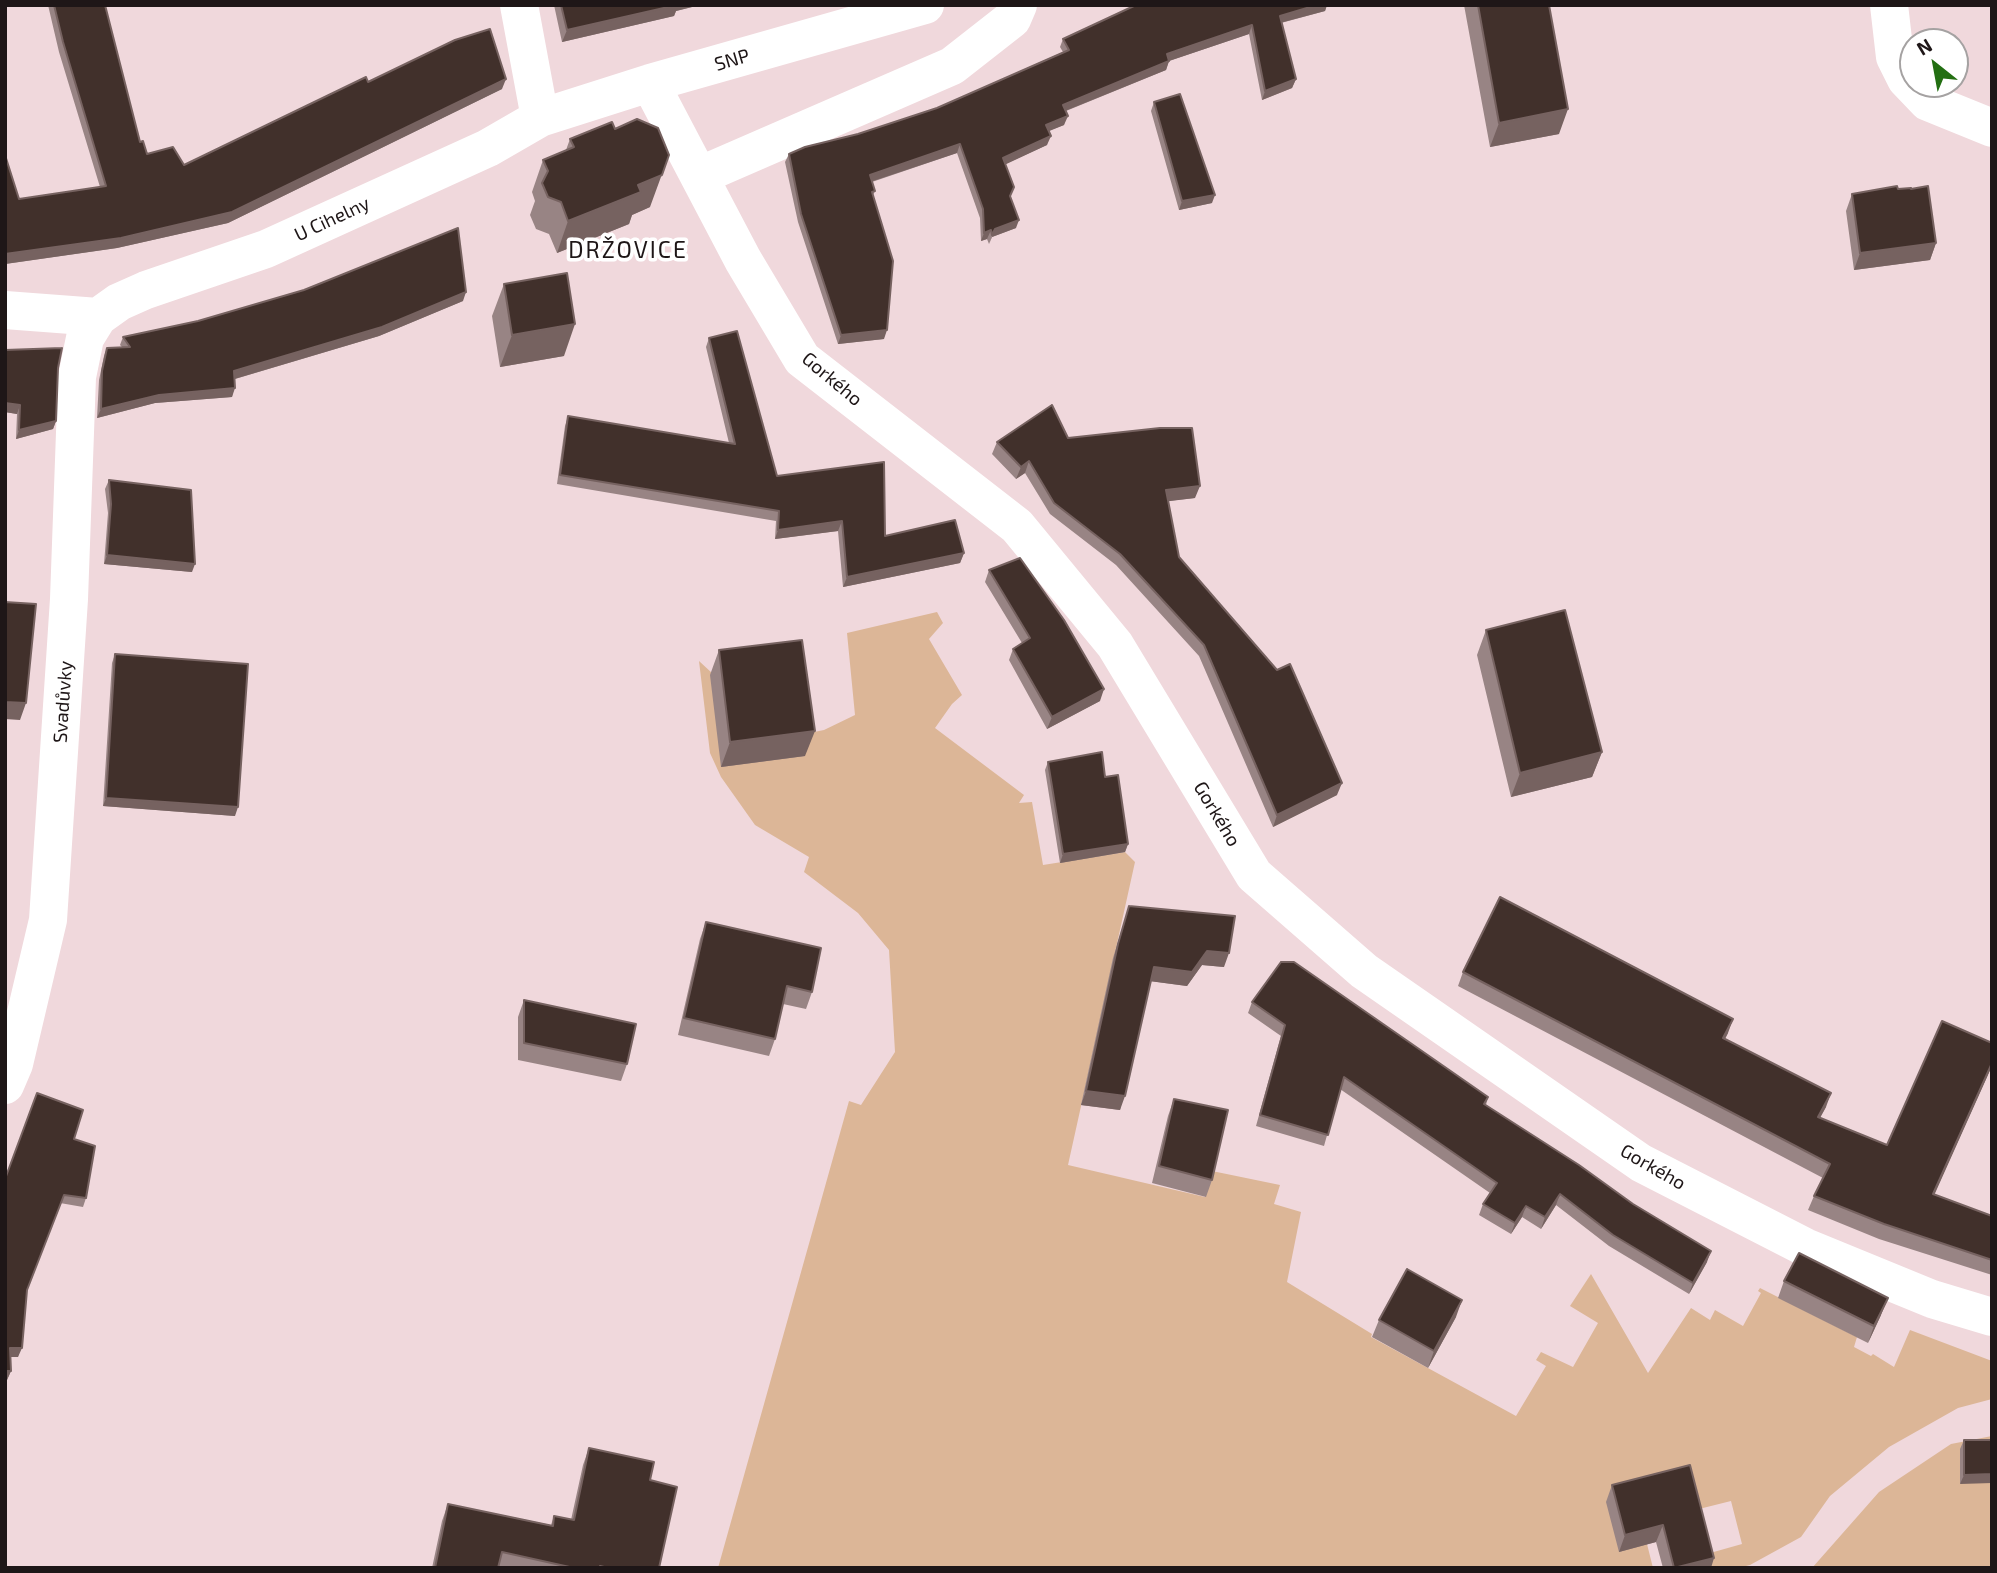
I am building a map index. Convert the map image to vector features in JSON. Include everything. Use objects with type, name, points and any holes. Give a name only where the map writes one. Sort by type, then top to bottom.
[{"type":"street","points":[[519,5],[540,118]]},
{"type":"street","name":"SNP","points":[[540,118],[650,83],[925,5]]},
{"type":"street","points":[[699,176],[952,66],[1012,19],[1018,5]]},
{"type":"street","points":[[1889,5],[1895,57],[1906,79],[1928,103],[1992,128]]},
{"type":"street","name":"Gorkého","points":[[650,83],[743,260],[802,359],[1017,526],[1115,645],[1254,875],[1364,971],[1641,1163],[1805,1247],[1932,1299],[1992,1317]]},
{"type":"street","name":"U Cihelny","points":[[98,317],[119,302],[146,290],[266,249],[488,148],[540,118]]},
{"type":"street","points":[[5,310],[98,317]]},
{"type":"street","name":"Svadůvky","points":[[5,1085],[14,1064],[48,920],[69,599],[77,377],[85,338],[98,317]]},
{"type":"shaded area","points":[[937,612],[943,623],[929,639],[962,695],[935,728],[1024,795],[1019,803],[1032,802],[1043,865],[1125,852],[1135,862],[1068,1165],[1205,1197],[1212,1171],[1280,1185],[1274,1204],[1301,1212],[1287,1282],[1372,1334],[1371,1337],[1516,1416],[1546,1366],[1536,1360],[1541,1352],[1573,1367],[1598,1323],[1570,1306],[1591,1274],[1648,1373],[1691,1308],[1710,1320],[1715,1310],[1743,1326],[1761,1293],[1758,1291],[1760,1288],[1857,1337],[1854,1347],[1871,1356],[1873,1354],[1894,1367],[1910,1330],[1992,1361],[1992,1399],[1958,1408],[1889,1447],[1830,1496],[1801,1537],[1750,1565],[1738,1568],[1706,1568],[1703,1555],[1742,1544],[1731,1501],[1691,1511],[1647,1544],[1653,1568],[718,1568],[849,1101],[861,1105],[895,1052],[889,950],[858,913],[804,872],[809,857],[755,825],[721,777],[710,753],[699,661],[712,673],[804,734],[824,730],[855,715],[847,633]]},
{"type":"shaded area","points":[[1992,1436],[1992,1568],[1812,1568],[1879,1492],[1951,1444]]},
{"type":"building","points":[[54,5],[105,5],[140,142],[143,141],[147,154],[173,147],[184,165],[366,77],[368,82],[455,40],[490,29],[506,79],[232,212],[121,238],[5,254],[5,155],[19,199],[106,186]]},
{"type":"building","points":[[561,5],[677,5],[567,30]]},
{"type":"building","points":[[1136,5],[1317,5],[1280,16],[1296,79],[1265,91],[1252,25],[1167,54],[1169,61],[1063,105],[1068,116],[1046,125],[1051,136],[1003,158],[1014,187],[1010,196],[1019,220],[995,229],[992,235],[991,230],[984,233],[983,209],[960,144],[870,175],[875,191],[872,192],[893,261],[887,330],[841,335],[801,214],[789,154],[937,108],[1069,50],[1063,39]]},
{"type":"building","points":[[1478,5],[1549,5],[1568,109],[1499,123]]},
{"type":"building","points":[[1180,94],[1215,195],[1182,201],[1154,102]]},
{"type":"building","points":[[637,119],[658,128],[669,155],[662,175],[638,185],[641,192],[568,221],[561,202],[548,197],[542,183],[548,171],[543,160],[574,147],[570,139],[612,122],[615,129]]},
{"type":"building","points":[[1897,186],[1898,189],[1911,189],[1928,186],[1936,243],[1860,253],[1852,194]]},
{"type":"building","points":[[458,228],[466,292],[382,327],[234,371],[235,388],[159,395],[101,409],[102,371],[107,348],[130,347],[123,337],[198,321],[304,290]]},
{"type":"building","points":[[567,273],[575,324],[512,335],[504,284]]},
{"type":"building","points":[[737,331],[777,476],[884,462],[885,536],[955,520],[964,553],[847,577],[842,521],[778,530],[779,511],[560,475],[568,416],[735,444],[709,338]]},
{"type":"building","points":[[62,348],[58,368],[56,421],[19,430],[20,405],[5,403],[5,350]]},
{"type":"building","points":[[1052,405],[1068,438],[1160,428],[1192,428],[1200,486],[1166,490],[1179,557],[1277,670],[1290,664],[1342,783],[1277,815],[1204,645],[1120,554],[1054,503],[1029,461],[1021,467],[997,442]]},
{"type":"building","points":[[109,480],[191,490],[195,564],[107,555],[111,504]]},
{"type":"building","points":[[1020,558],[1064,620],[1104,689],[1052,717],[1013,649],[1030,638],[989,570]]},
{"type":"building","points":[[5,602],[36,604],[26,703],[5,702]]},
{"type":"building","points":[[1565,610],[1602,752],[1520,773],[1486,630]]},
{"type":"building","points":[[802,640],[815,731],[730,742],[719,650]]},
{"type":"building","points":[[115,654],[248,664],[238,807],[106,798]]},
{"type":"building","points":[[1102,752],[1105,777],[1118,775],[1128,844],[1063,854],[1048,762]]},
{"type":"building","points":[[1500,897],[1733,1019],[1723,1038],[1831,1093],[1818,1117],[1887,1145],[1942,1021],[1992,1043],[1992,1063],[1933,1194],[1992,1216],[1992,1260],[1884,1224],[1814,1196],[1830,1164],[1463,972]]},
{"type":"building","points":[[1129,906],[1235,916],[1229,953],[1207,951],[1192,972],[1154,967],[1125,1096],[1086,1091],[1118,944]]},
{"type":"building","points":[[706,922],[821,948],[812,992],[787,986],[775,1039],[684,1018]]},
{"type":"building","points":[[1281,962],[1294,962],[1488,1097],[1484,1104],[1579,1165],[1633,1204],[1711,1251],[1693,1283],[1613,1235],[1560,1194],[1545,1217],[1526,1206],[1515,1223],[1483,1204],[1497,1183],[1344,1077],[1328,1135],[1260,1115],[1285,1025],[1252,1002]]},
{"type":"building","points":[[524,1000],[636,1024],[627,1064],[524,1043]]},
{"type":"building","points":[[37,1093],[83,1110],[74,1139],[95,1146],[86,1198],[64,1195],[27,1290],[22,1348],[10,1348],[11,1371],[5,1371],[5,1179]]},
{"type":"building","points":[[1174,1099],[1228,1110],[1212,1180],[1159,1166]]},
{"type":"building","points":[[1799,1253],[1888,1298],[1874,1326],[1784,1281]]},
{"type":"building","points":[[1407,1269],[1462,1300],[1434,1351],[1379,1320]]},
{"type":"building","points":[[1964,1440],[1992,1440],[1992,1474],[1964,1475]]},
{"type":"building","points":[[589,1448],[654,1462],[650,1480],[677,1487],[659,1568],[574,1568],[502,1552],[498,1568],[435,1568],[448,1504],[553,1526],[554,1516],[574,1520]]},
{"type":"building","points":[[1690,1465],[1714,1558],[1674,1568],[1663,1525],[1625,1535],[1612,1485]]},
{"type":"district","name":"DRŽOVICE","points":[[628,250]]}]
